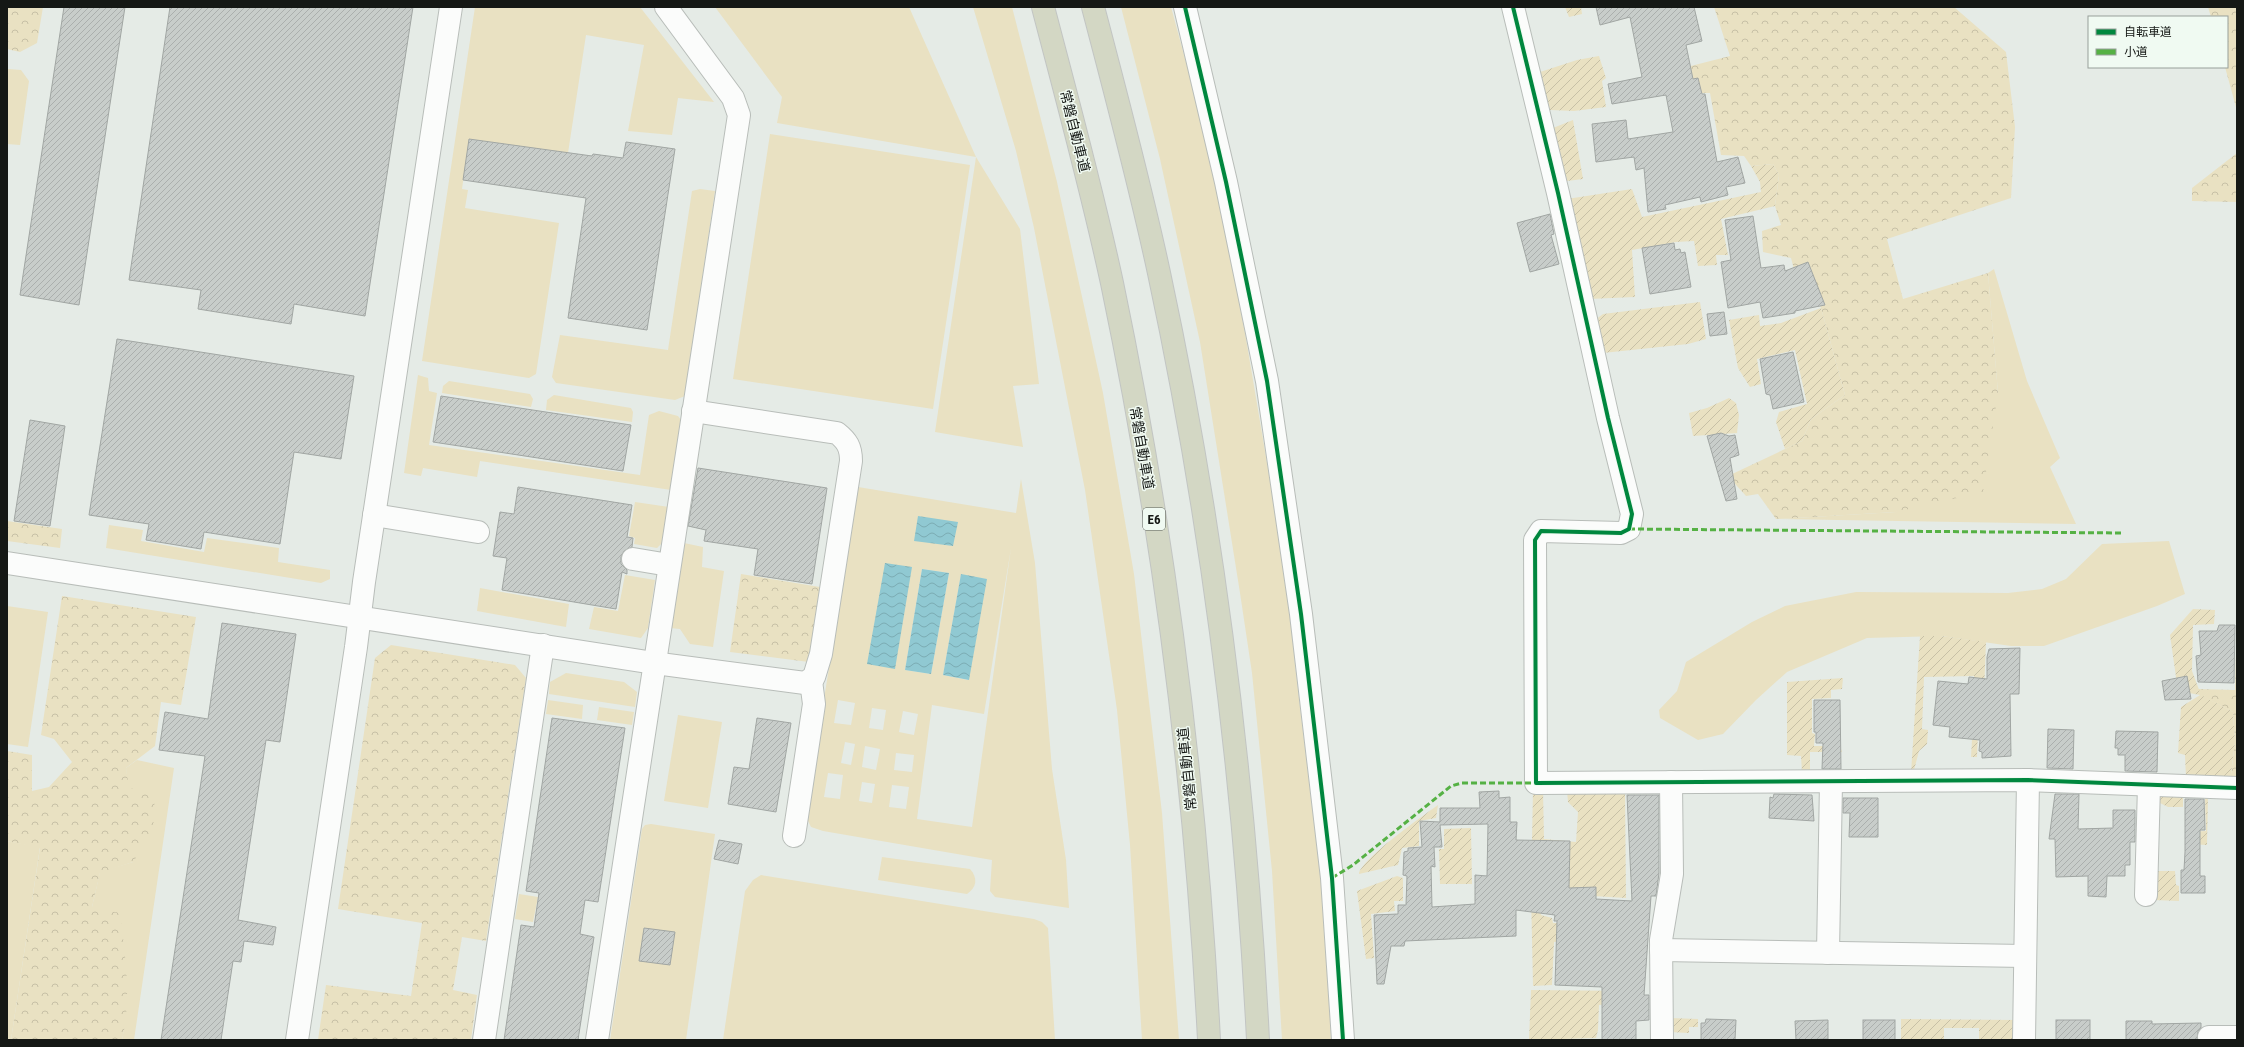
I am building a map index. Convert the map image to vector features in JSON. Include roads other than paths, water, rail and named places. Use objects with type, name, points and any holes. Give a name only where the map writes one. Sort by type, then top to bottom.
[{"type":"highway","name":"常磐自動車道","points":[[1043,7],[1077,135],[1112,282],[1138,422],[1167,598],[1192,803],[1209,1040]]},
{"type":"highway","points":[[1093,7],[1159,273],[1186,417],[1217,597],[1241,806],[1258,1040]]},
{"type":"street","points":[[297,1040],[374,515],[451,7]]},
{"type":"street","points":[[597,1040],[739,115],[733,98],[666,7]]},
{"type":"street","points":[[1185,7],[1226,182],[1267,381],[1301,614],[1332,878],[1343,1040]]},
{"type":"street","points":[[1513,7],[1558,193],[1608,418],[1632,514],[1629,529],[1621,533],[1540,531],[1535,540],[1536,783],[2028,780],[2237,788]]},
{"type":"street","points":[[693,411],[837,433],[845,439],[851,450],[821,654],[814,677],[811,681],[814,704],[794,836]]},
{"type":"street","points":[[374,515],[478,532]]},
{"type":"street","points":[[633,559],[669,565]]},
{"type":"street","points":[[7,563],[799,684],[811,681]]},
{"type":"street","points":[[484,1040],[543,645]]},
{"type":"street","points":[[2024,1040],[2028,780]]},
{"type":"street","points":[[1662,1040],[1661,950],[1672,874],[1671,782]]},
{"type":"street","points":[[1828,953],[1831,782]]},
{"type":"street","points":[[2146,894],[2149,785]]},
{"type":"street","points":[[1661,950],[2025,956]]},
{"type":"street","points":[[2209,1037],[2237,1037]]},
{"type":"water","points":[[918,516],[958,522],[953,546],[914,541]]},
{"type":"water","points":[[885,563],[912,567],[895,669],[867,664]]},
{"type":"water","points":[[922,569],[949,573],[931,674],[905,670]]},
{"type":"water","points":[[961,574],[987,579],[969,680],[943,675]]}]
